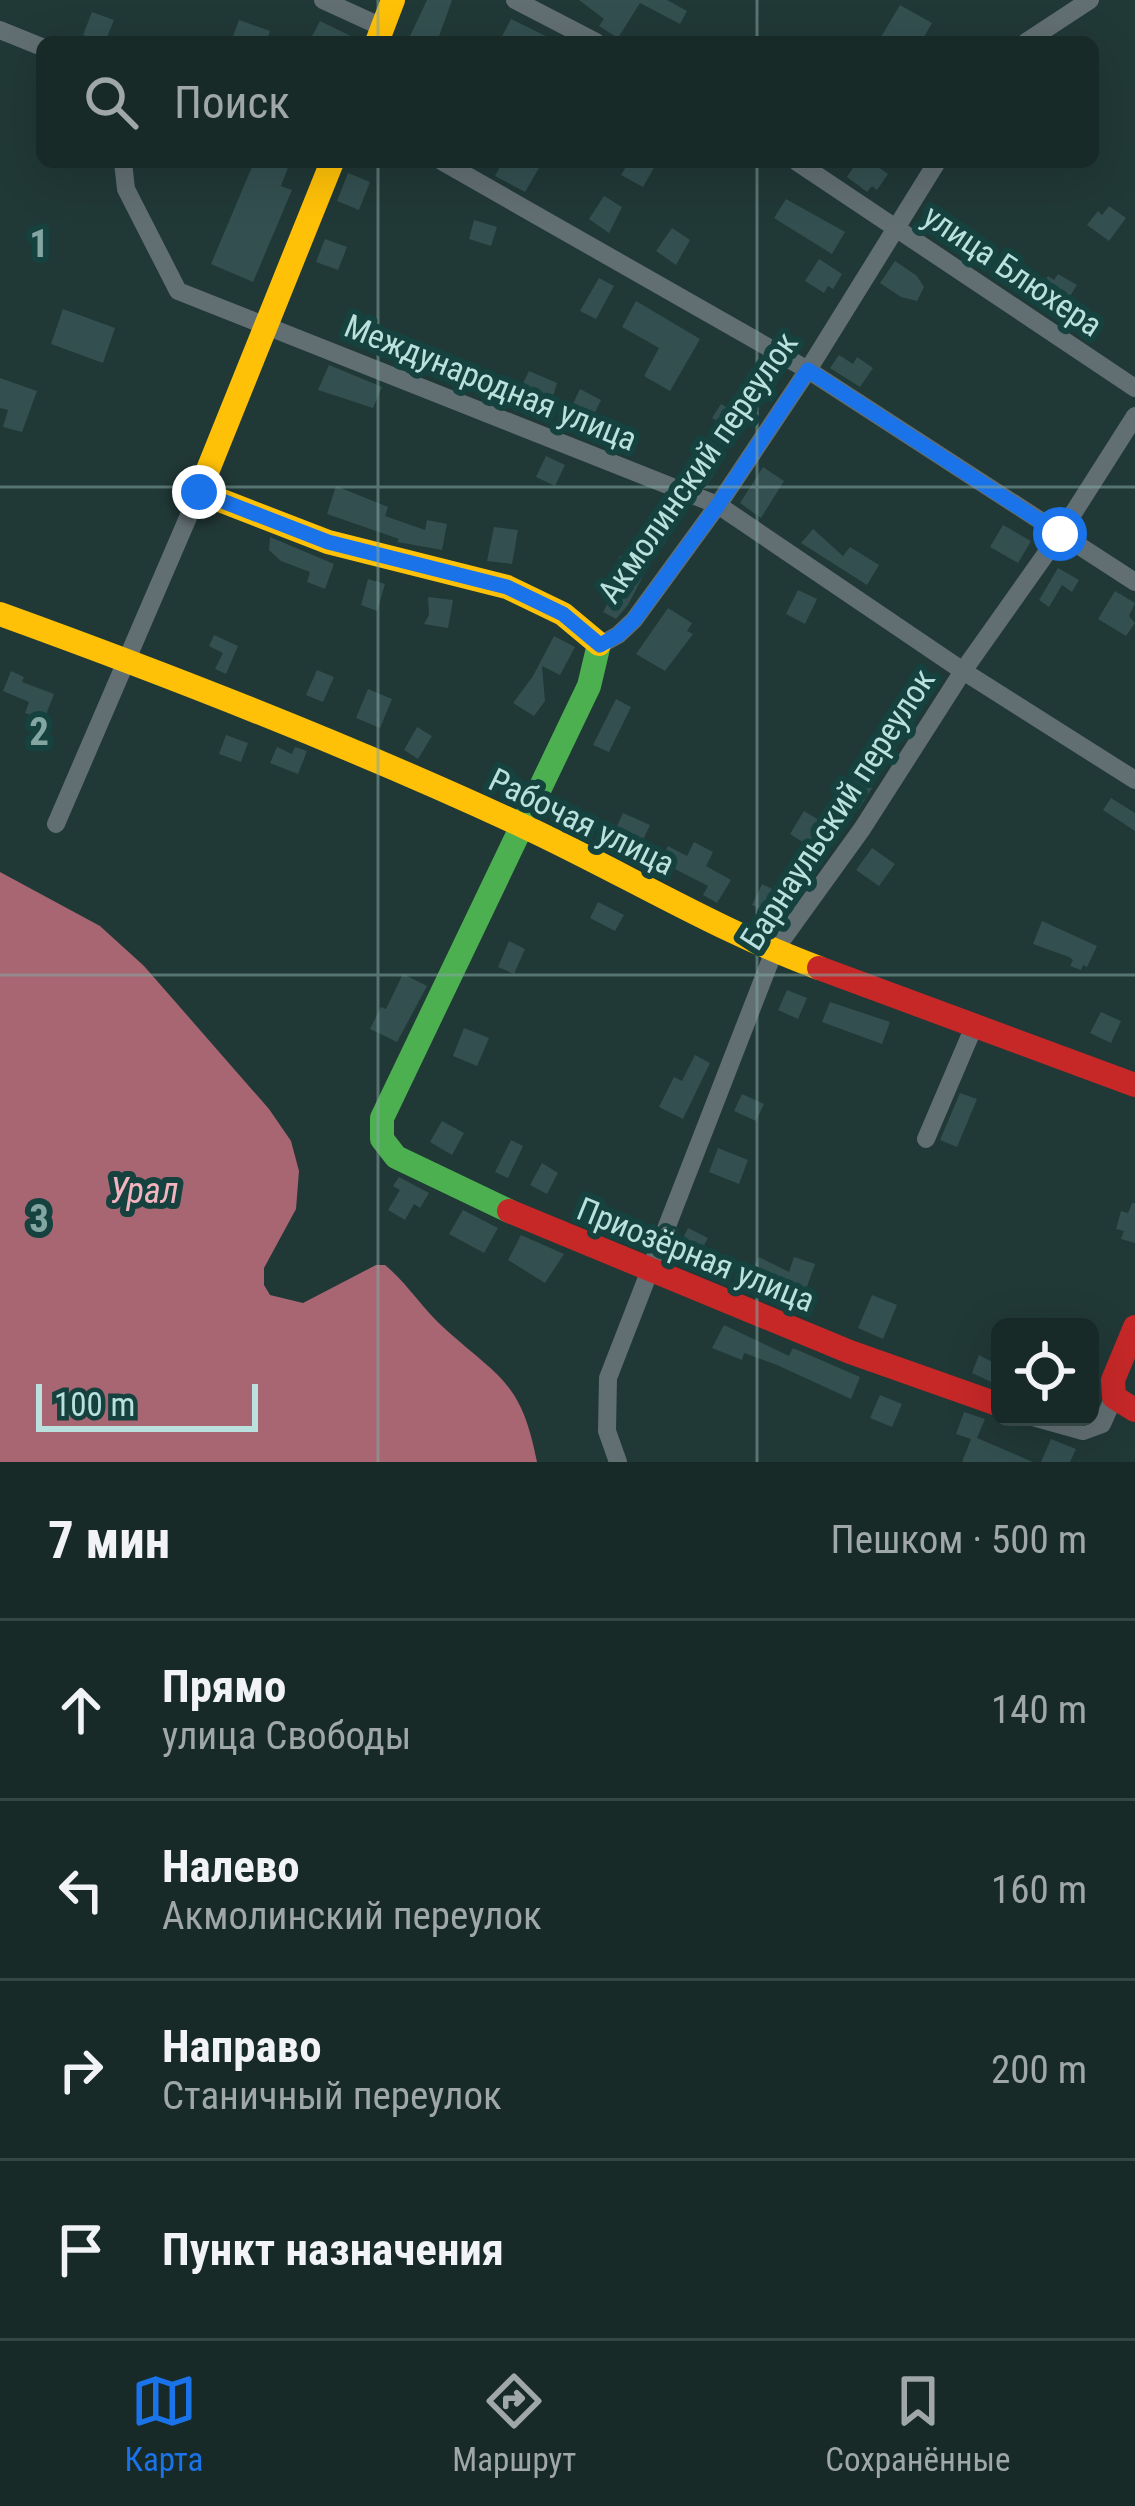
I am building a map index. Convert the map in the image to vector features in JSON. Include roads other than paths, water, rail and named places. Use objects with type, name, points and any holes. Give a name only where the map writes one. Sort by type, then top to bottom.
[{"type":"street","points":[[323,0],[380,34],[393,0]]},
{"type":"street","points":[[515,0],[584,36]]},
{"type":"street","points":[[1034,36],[1090,0]]},
{"type":"street","points":[[0,30],[36,45]]},
{"type":"street","name":"Международная улица","points":[[124,168],[126,188],[178,291],[718,505],[962,671],[1135,780]]},
{"type":"street","points":[[56,824],[199,492],[330,168]]},
{"type":"street","points":[[453,168],[808,370],[1135,582]]},
{"type":"street","name":"улица Блюхера","points":[[805,168],[1135,388]]},
{"type":"street","name":"Акмолинский переулок","points":[[382,1139],[382,1118],[589,686],[600,645],[634,620],[718,505],[933,168]]},
{"type":"street","name":"Барнаульский переулок","points":[[618,1462],[607,1432],[608,1378],[774,951],[862,829],[962,671],[1060,534],[1135,416]]},
{"type":"street","points":[[199,492],[328,542],[507,587],[563,614],[600,645]]},
{"type":"street","name":"Рабочая улица","points":[[0,614],[332,743],[523,826],[774,951],[1135,1084]]},
{"type":"street","points":[[926,1139],[975,1024]]},
{"type":"street","name":"Приозёрная улица","points":[[382,1139],[396,1157],[523,1218],[850,1352],[991,1403]]},
{"type":"street","points":[[1099,1425],[1125,1404],[1113,1380],[1135,1327]]},
{"type":"street","points":[[1061,1426],[1083,1431],[1097,1426]]},
{"type":"water","name":"Урал","points":[[0,872],[100,926],[144,966],[269,1109],[291,1141],[299,1171],[296,1209],[264,1268],[264,1285],[270,1295],[303,1303],[376,1265],[385,1265],[435,1320],[505,1383],[523,1413],[537,1462],[0,1462]]}]
